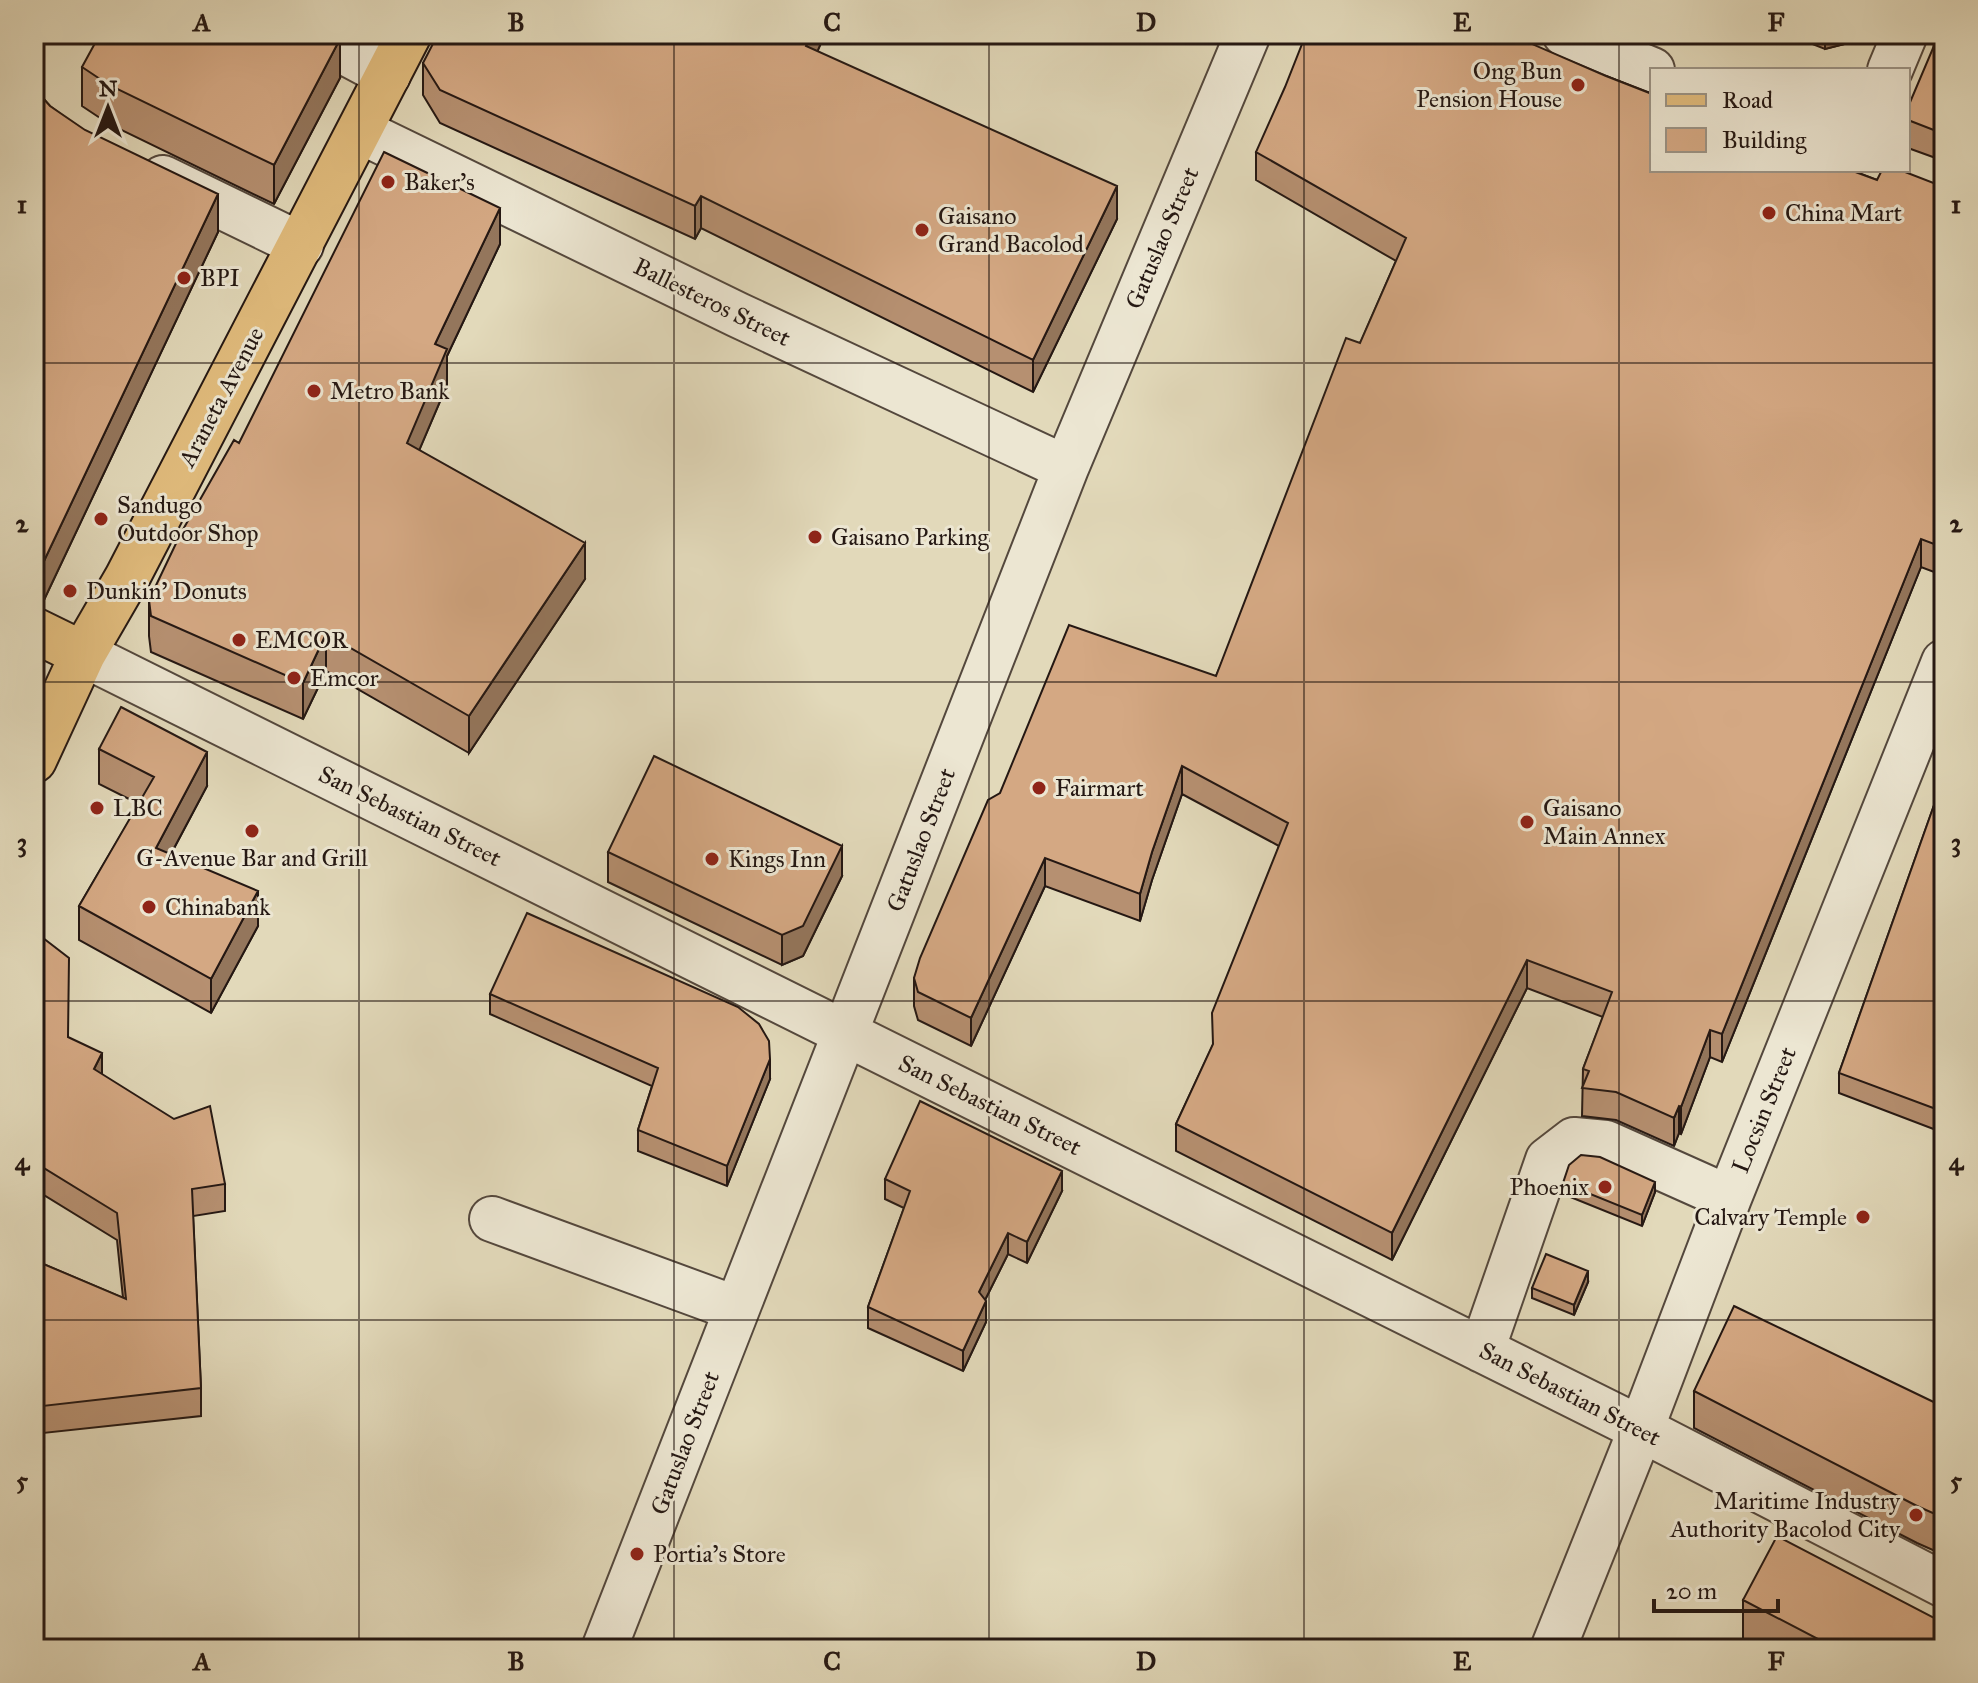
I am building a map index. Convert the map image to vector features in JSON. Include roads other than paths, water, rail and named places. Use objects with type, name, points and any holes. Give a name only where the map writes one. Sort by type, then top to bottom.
[{"type":"main road","name":"Araneta Avenue","points":[[34,760],[83,654],[127,578],[409,34]]},
{"type":"main road","name":"San Sebastian Street","points":[[34,630],[83,654]]},
{"type":"street","points":[[311,34],[388,75]]},
{"type":"street","name":"Gatuslao Street","points":[[604,1649],[1066,468],[1248,34]]},
{"type":"street","points":[[1565,34],[1650,69]]},
{"type":"street","points":[[1891,68],[1905,34]]},
{"type":"street","name":"Ballesteros Street","points":[[360,131],[738,315],[1066,468]]},
{"type":"street","points":[[124,159],[301,245]]},
{"type":"street","name":"San Sebastian Street","points":[[83,654],[1641,1429],[1944,1585]]},
{"type":"street","name":"Locsin Street","points":[[1553,1649],[1729,1198],[1944,662]]},
{"type":"street","points":[[1482,1350],[1548,1160],[1574,1140],[1606,1143],[1729,1198]]},
{"type":"street","points":[[492,1219],[737,1309]]},
{"type":"place","name":"Ong Bun Pension House","points":[[1578,85]]},
{"type":"place","name":"Baker's","points":[[388,182]]},
{"type":"place","name":"China Mart","points":[[1769,213]]},
{"type":"place","name":"Gaisano Grand Bacolod","points":[[922,230]]},
{"type":"place","name":"BPI","points":[[184,278]]},
{"type":"place","name":"Metro Bank","points":[[314,391]]},
{"type":"place","name":"Sandugo Outdoor Shop","points":[[101,519]]},
{"type":"place","name":"Gaisano Parking","points":[[815,537]]},
{"type":"place","name":"Dunkin' Donuts","points":[[70,591]]},
{"type":"place","name":"EMCOR","points":[[239,640]]},
{"type":"place","name":"Emcor","points":[[294,678]]},
{"type":"place","name":"Fairmart","points":[[1039,788]]},
{"type":"place","name":"LBC","points":[[97,808]]},
{"type":"place","name":"Gaisano Main Annex","points":[[1527,822]]},
{"type":"place","name":"G-Avenue Bar and Grill","points":[[252,831]]},
{"type":"place","name":"Kings Inn","points":[[712,859]]},
{"type":"place","name":"Chinabank","points":[[149,907]]},
{"type":"place","name":"Phoenix","points":[[1605,1187]]},
{"type":"place","name":"Calvary Temple","points":[[1863,1217]]},
{"type":"place","name":"Maritime Industry Authority Bacolod City","points":[[1916,1515]]},
{"type":"place","name":"Portia's Store","points":[[637,1554]]}]
